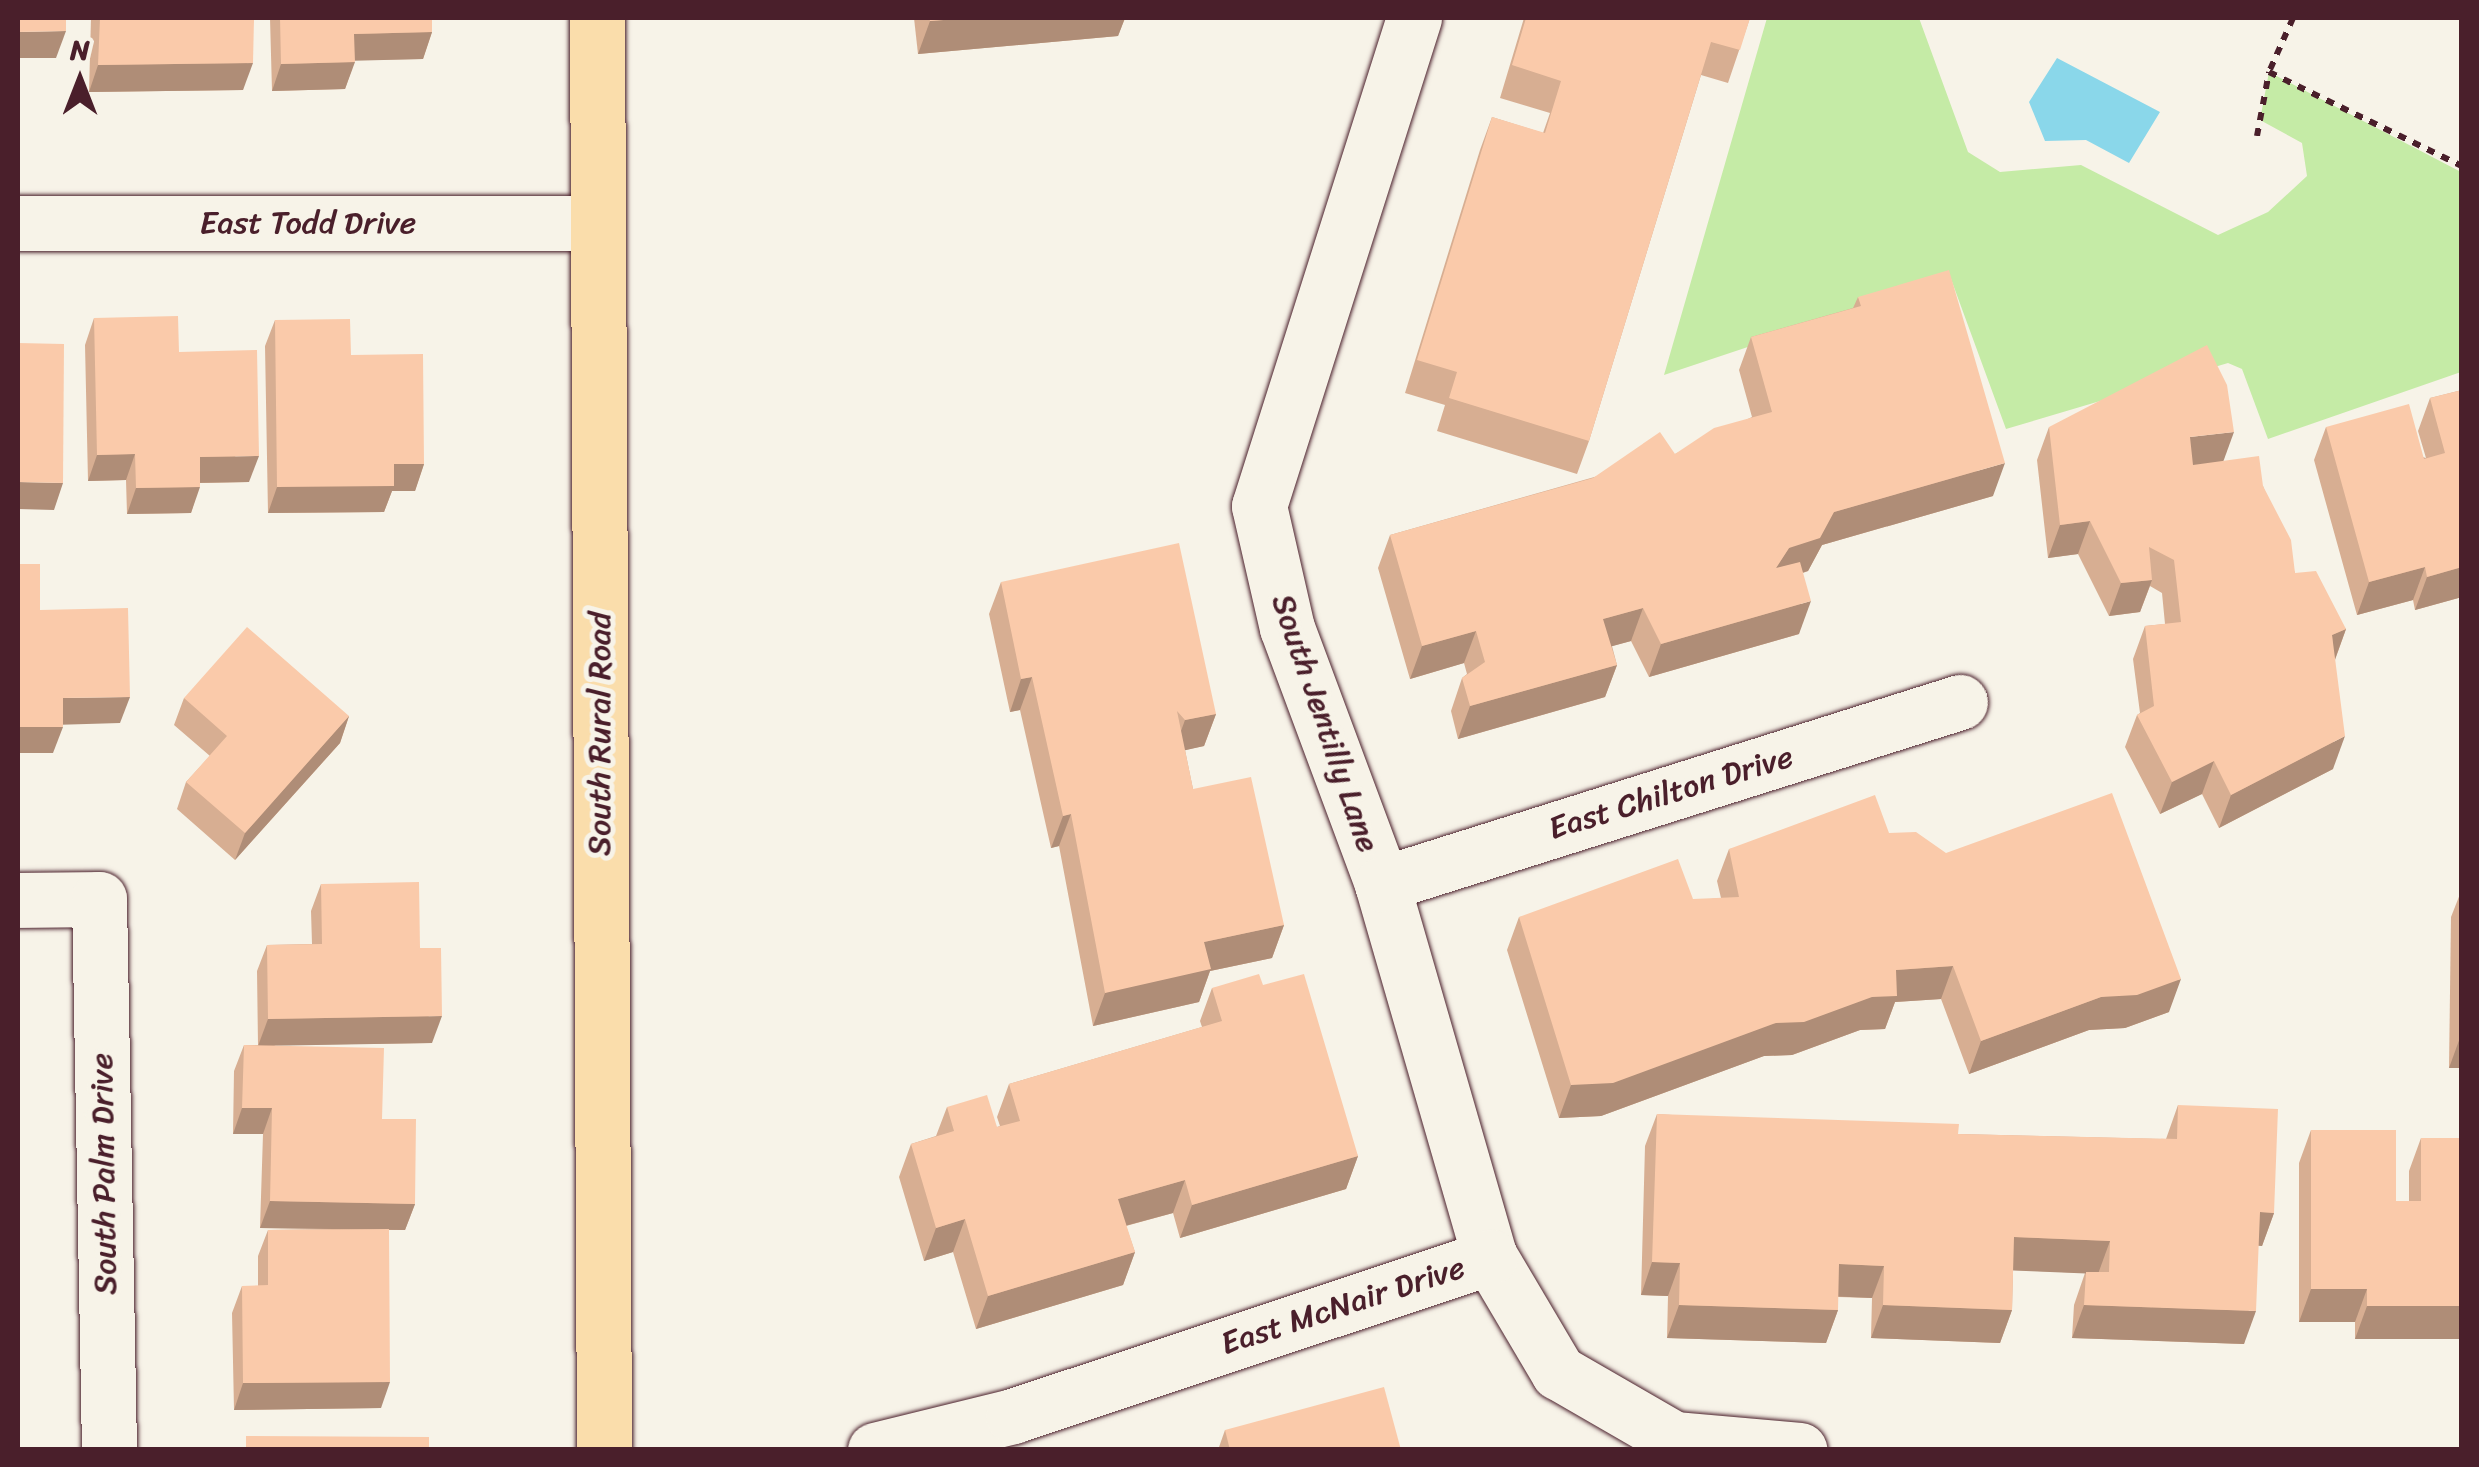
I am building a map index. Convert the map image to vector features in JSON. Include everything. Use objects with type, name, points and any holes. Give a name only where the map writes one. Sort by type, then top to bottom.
[{"type":"main road","name":"South Rural Road","points":[[597,18],[604,1450]]},
{"type":"street","name":"South Jentilly Lane","points":[[1414,18],[1259,506],[1286,628],[1382,884],[1490,1257]]},
{"type":"street","name":"East Todd Drive","points":[[18,223],[598,223]]},
{"type":"street","name":"East Chilton Drive","points":[[1382,884],[1960,702]]},
{"type":"street","name":"South Palm Drive","points":[[18,900],[99,899],[109,1450]]},
{"type":"street","name":"East McNair Drive","points":[[875,1450],[1014,1416],[1490,1257],[1558,1372],[1674,1439],[1800,1450]]},
{"type":"path","points":[[2258,136],[2269,72],[2293,18]]},
{"type":"path","points":[[2269,72],[2462,166]]},
{"type":"green space","points":[[1767,18],[1919,18],[1968,152],[2000,172],[2081,165],[2218,235],[2268,212],[2307,176],[2302,143],[2260,120],[2269,72],[2461,172],[2461,372],[2268,439],[2242,369],[2228,363],[2006,429],[1951,279],[1664,375]]},
{"type":"water","points":[[2057,58],[2160,112],[2129,163],[2086,140],[2045,141],[2029,102]]},
{"type":"building","points":[[18,18],[66,18],[66,31],[18,32]]},
{"type":"building","points":[[100,18],[254,18],[253,63],[98,65]]},
{"type":"building","points":[[280,18],[432,18],[432,32],[354,34],[355,62],[281,64]]},
{"type":"building","points":[[1526,18],[1750,18],[1740,50],[1711,42],[1589,441],[1449,398],[1457,372],[1417,360],[1492,117],[1545,133],[1561,81],[1512,65]]},
{"type":"building","points":[[1949,270],[2005,463],[1834,512],[1820,538],[1789,548],[1776,568],[1800,562],[1811,601],[1661,644],[1643,608],[1603,619],[1617,665],[1470,706],[1462,678],[1485,662],[1476,631],[1422,646],[1390,535],[1593,478],[1660,432],[1675,454],[1714,428],[1772,412],[1751,337],[1861,306],[1858,297]]},
{"type":"building","points":[[178,316],[179,352],[257,350],[259,456],[200,457],[200,487],[136,488],[135,454],[97,455],[94,318]]},
{"type":"building","points":[[350,319],[351,355],[423,354],[424,464],[394,464],[394,486],[277,487],[275,320]]},
{"type":"building","points":[[18,343],[64,344],[63,483],[18,482]]},
{"type":"building","points":[[2207,345],[2227,385],[2234,432],[2190,437],[2193,465],[2259,456],[2263,486],[2291,540],[2295,573],[2316,571],[2346,629],[2332,635],[2345,736],[2231,795],[2214,761],[2172,782],[2137,715],[2154,706],[2145,626],[2181,622],[2174,560],[2149,547],[2152,580],[2121,583],[2090,521],[2060,525],[2049,427]]},
{"type":"building","points":[[2462,390],[2462,567],[2427,577],[2425,567],[2369,582],[2326,427],[2409,404],[2424,459],[2445,453],[2430,398]]},
{"type":"building","points":[[1179,543],[1216,714],[1185,720],[1177,711],[1193,789],[1251,777],[1284,925],[1204,942],[1211,969],[1105,993],[1071,814],[1063,816],[1032,677],[1021,679],[1001,582]]},
{"type":"building","points":[[18,564],[40,564],[40,610],[128,608],[130,697],[63,698],[63,727],[18,727]]},
{"type":"building","points":[[247,627],[349,716],[245,833],[186,782],[227,736],[184,698]]},
{"type":"building","points":[[2112,793],[2181,979],[2137,995],[2101,997],[1981,1041],[1953,966],[1896,970],[1897,996],[1872,997],[1804,1022],[1776,1023],[1613,1083],[1571,1085],[1519,917],[1678,859],[1693,899],[1739,897],[1729,849],[1875,795],[1889,833],[1916,832],[1946,853]]},
{"type":"building","points":[[419,882],[420,948],[441,948],[442,1016],[268,1019],[267,945],[322,944],[321,884]]},
{"type":"building","points":[[1259,974],[1263,985],[1304,974],[1358,1156],[1192,1205],[1185,1180],[1118,1199],[1135,1252],[988,1296],[965,1219],[936,1228],[911,1144],[954,1131],[947,1107],[987,1095],[997,1127],[1020,1121],[1009,1084],[1222,1021],[1212,988]]},
{"type":"building","points":[[244,1045],[384,1048],[382,1119],[416,1119],[415,1204],[270,1201],[272,1108],[242,1108]]},
{"type":"building","points":[[2178,1105],[2278,1109],[2274,1213],[2260,1212],[2256,1311],[2084,1305],[2086,1272],[2109,1272],[2110,1241],[2014,1237],[2012,1310],[1883,1305],[1884,1266],[1839,1264],[1838,1310],[1679,1305],[1680,1263],[1652,1262],[1657,1114],[1959,1124],[1958,1134],[2177,1139]]},
{"type":"building","points":[[2311,1130],[2396,1130],[2396,1201],[2421,1201],[2421,1138],[2462,1138],[2462,1306],[2367,1306],[2367,1289],[2311,1289]]},
{"type":"building","points":[[389,1229],[390,1382],[243,1383],[242,1286],[268,1285],[268,1230]]},
{"type":"building","points":[[1384,1387],[1401,1450],[1230,1450],[1225,1430]]},
{"type":"building","points":[[246,1436],[429,1437],[429,1450],[246,1450]]}]
